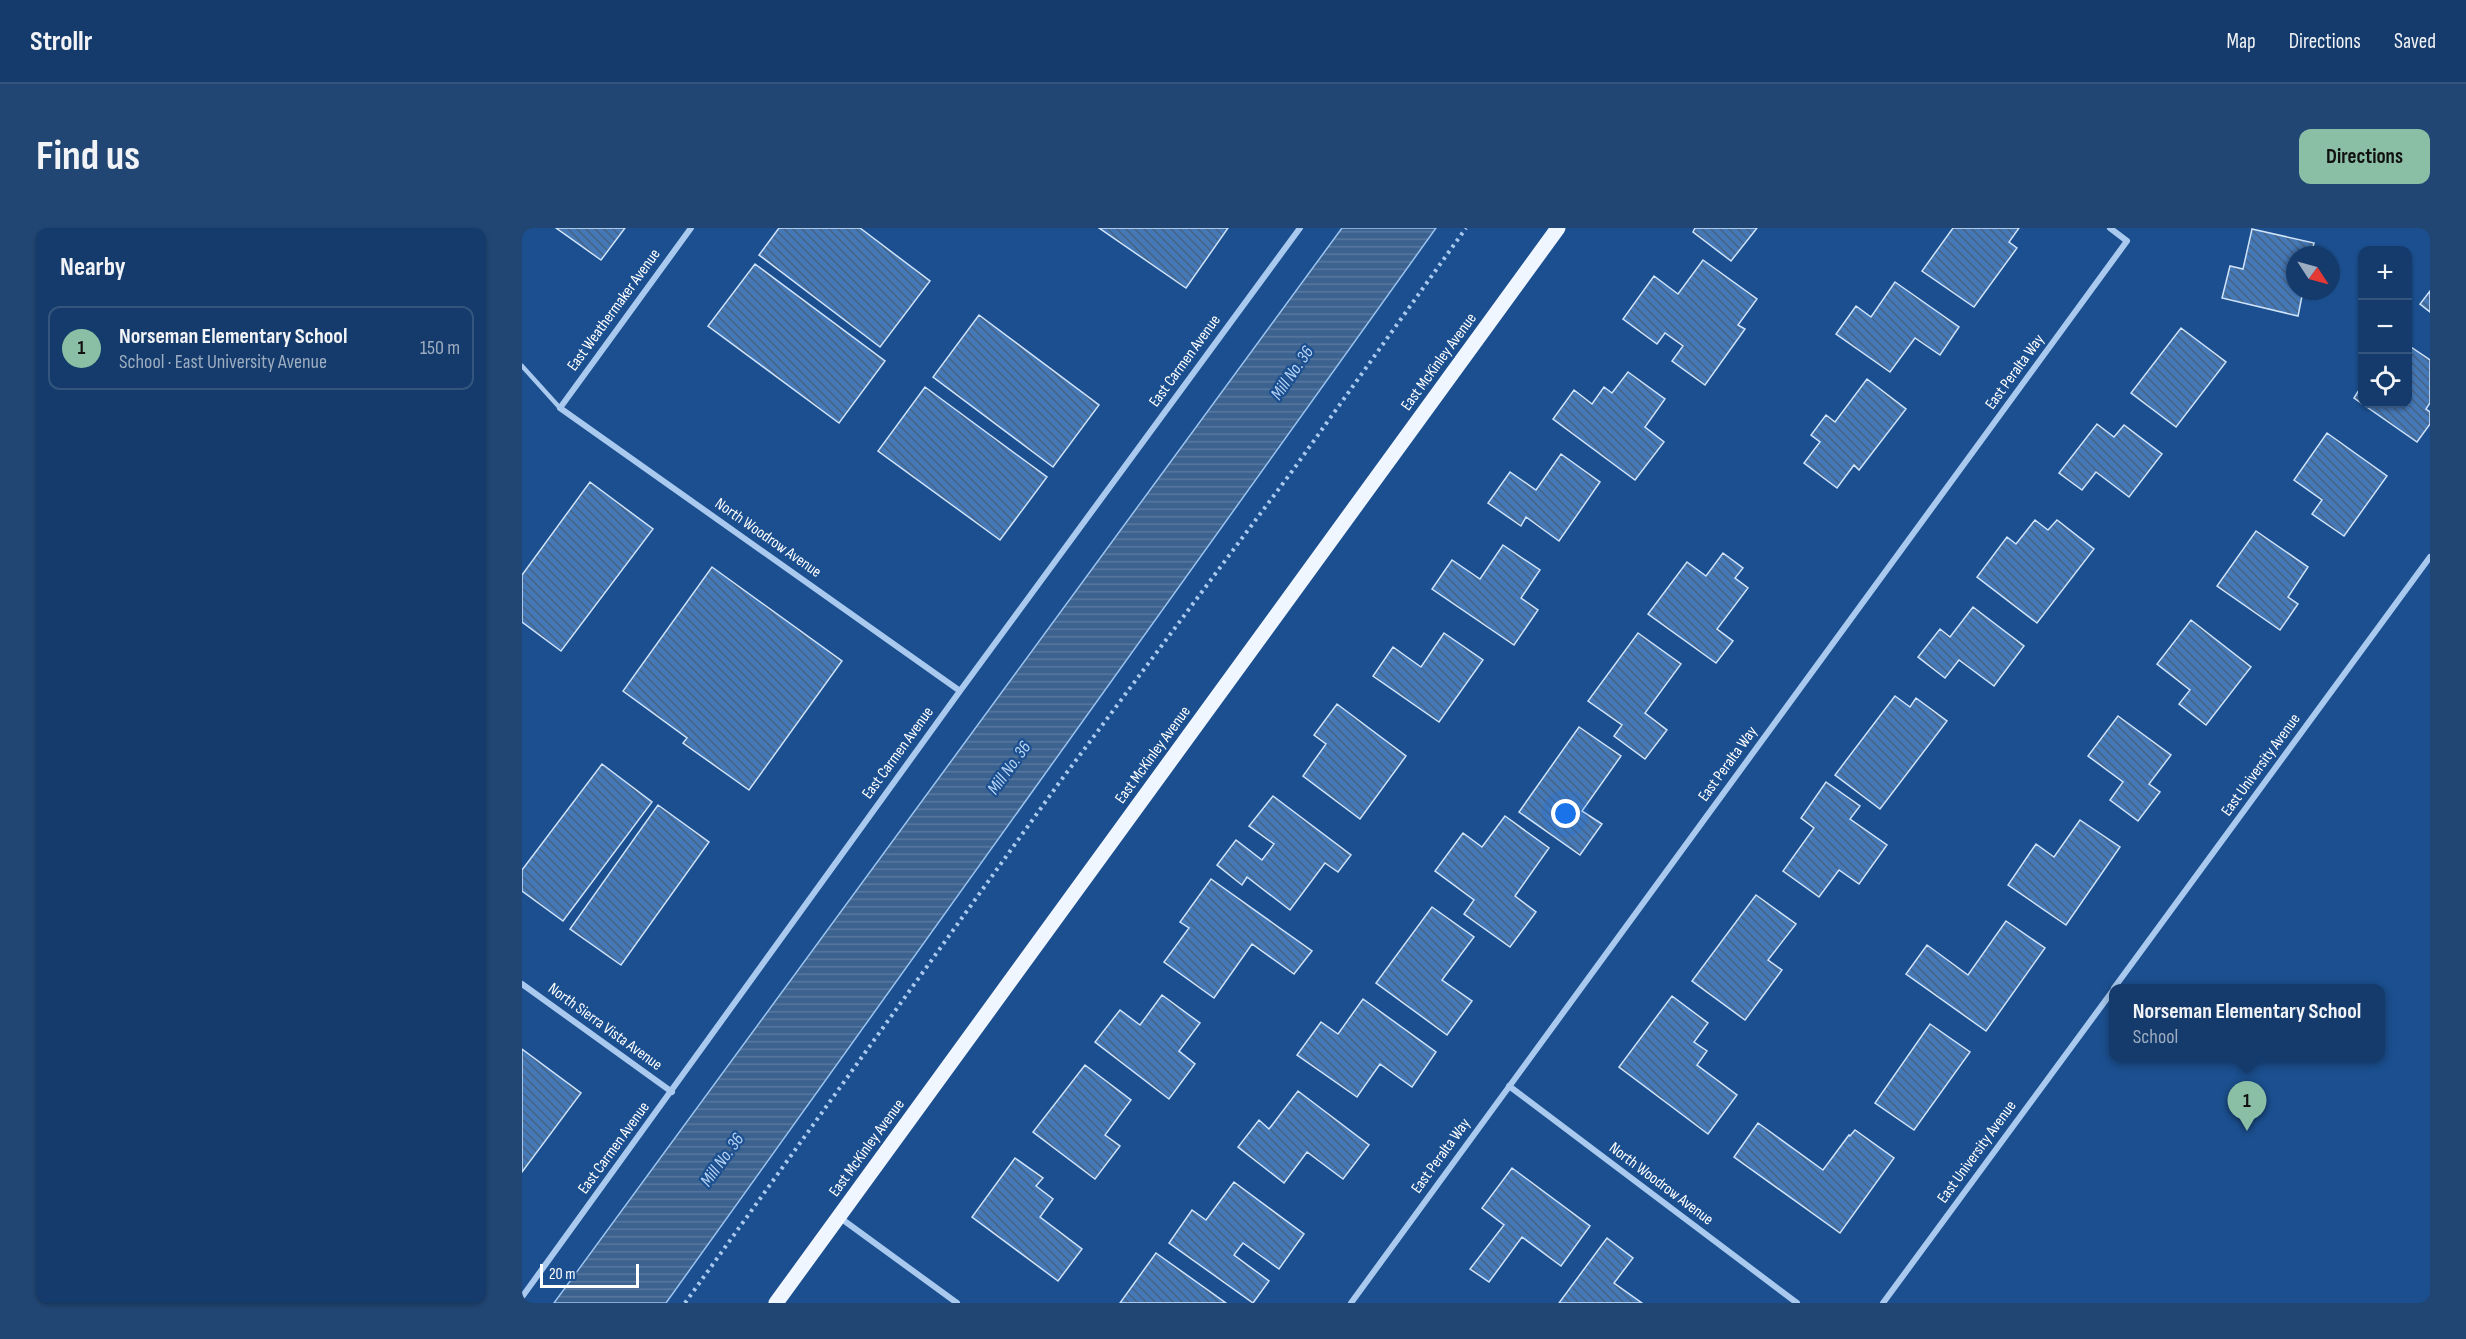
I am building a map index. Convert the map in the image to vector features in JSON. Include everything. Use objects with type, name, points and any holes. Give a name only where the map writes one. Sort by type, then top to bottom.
[{"type":"main road","name":"East McKinley Avenue","points":[[776,1303],[1558,228]]},
{"type":"street","name":"East Weathermaker Avenue","points":[[560,408],[691,228]]},
{"type":"street","name":"East Carmen Avenue","points":[[522,1297],[960,691],[1300,228]]},
{"type":"street","name":"East Peralta Way","points":[[1350,1303],[2127,241],[2110,228]]},
{"type":"street","name":"North Woodrow Avenue","points":[[560,408],[960,691]]},
{"type":"street","name":"East University Avenue","points":[[2118,984],[2430,557]]},
{"type":"street","name":"North Sierra Vista Avenue","points":[[522,984],[672,1092]]},
{"type":"street","name":"East University Avenue","points":[[1883,1303],[2109,996]]},
{"type":"street","name":"North Woodrow Avenue","points":[[1509,1086],[1797,1303]]},
{"type":"street","points":[[839,1216],[957,1303]]},
{"type":"lane","points":[[522,366],[560,408]]},
{"type":"path","points":[[685,1303],[1059,783],[1293,470],[1466,228]]},
{"type":"water","name":"Mill No. 36","points":[[1342,228],[1436,228],[666,1303],[554,1303]]},
{"type":"building","points":[[556,228],[625,228],[601,260]]},
{"type":"building","points":[[779,228],[860,228],[930,281],[880,347],[759,255]]},
{"type":"building","points":[[1099,228],[1228,228],[1186,288]]},
{"type":"building","points":[[1695,228],[1757,228],[1731,261],[1693,232]]},
{"type":"building","points":[[1953,228],[2019,228],[2009,242],[2017,248],[1974,307],[1922,271]]},
{"type":"building","points":[[2252,229],[2314,243],[2313,246],[2286,246],[2286,300],[2301,300],[2298,316],[2222,298],[2230,266],[2243,269]]},
{"type":"building","points":[[1703,260],[1757,299],[1738,325],[1745,329],[1705,385],[1672,361],[1683,346],[1665,333],[1657,344],[1623,319],[1654,276],[1678,294]]},
{"type":"building","points":[[755,264],[885,361],[839,423],[708,326]]},
{"type":"building","points":[[1895,282],[1959,327],[1940,355],[1915,338],[1890,372],[1836,334],[1856,306],[1871,317]]},
{"type":"building","points":[[2430,291],[2430,312],[2420,304]]},
{"type":"building","points":[[979,315],[1099,405],[1053,467],[933,377]]},
{"type":"building","points":[[2181,328],[2226,362],[2176,427],[2131,393]]},
{"type":"building","points":[[2412,348],[2430,360],[2430,403],[2426,409],[2430,412],[2430,424],[2417,442],[2369,408],[2412,408]]},
{"type":"building","points":[[1628,372],[1665,399],[1645,427],[1664,442],[1635,480],[1553,419],[1574,390],[1592,404],[1604,387],[1612,393]]},
{"type":"building","points":[[1867,379],[1906,409],[1859,470],[1854,465],[1837,488],[1804,463],[1820,442],[1811,435],[1826,415],[1835,422]]},
{"type":"building","points":[[925,387],[1047,477],[1000,540],[878,451]]},
{"type":"building","points":[[2097,424],[2114,437],[2124,425],[2162,454],[2129,497],[2096,472],[2082,490],[2059,473]]},
{"type":"building","points":[[2327,433],[2387,476],[2344,536],[2312,514],[2322,500],[2294,480]]},
{"type":"building","points":[[1561,454],[1600,482],[1559,541],[1526,517],[1521,526],[1488,503],[1510,472],[1536,490]]},
{"type":"building","points":[[590,482],[653,529],[561,651],[522,622],[522,575]]},
{"type":"building","points":[[2035,520],[2048,530],[2057,520],[2094,549],[2037,623],[1977,577],[2007,537],[2016,544]]},
{"type":"building","points":[[2256,531],[2308,567],[2288,597],[2298,604],[2280,630],[2217,586]]},
{"type":"building","points":[[1503,545],[1540,570],[1521,598],[1538,610],[1514,645],[1432,589],[1452,560],[1480,579]]},
{"type":"building","points":[[1723,553],[1743,568],[1735,578],[1748,588],[1717,629],[1733,641],[1716,663],[1648,614],[1687,562],[1706,576]]},
{"type":"building","points":[[712,567],[842,661],[749,790],[683,743],[687,738],[623,691]]},
{"type":"building","points":[[1973,607],[2024,646],[1994,686],[1959,660],[1945,678],[1918,657],[1940,629],[1950,637]]},
{"type":"building","points":[[2191,620],[2251,667],[2206,725],[2179,704],[2190,690],[2157,664]]},
{"type":"building","points":[[1444,633],[1483,660],[1439,722],[1373,676],[1393,647],[1421,667]]},
{"type":"building","points":[[1638,633],[1681,664],[1645,713],[1667,730],[1645,759],[1614,736],[1622,725],[1588,701]]},
{"type":"building","points":[[1895,696],[1910,707],[1916,698],[1947,721],[1880,809],[1835,775]]},
{"type":"building","points":[[1337,704],[1406,756],[1360,819],[1303,776],[1326,744],[1314,735]]},
{"type":"building","points":[[2118,716],[2171,755],[2149,784],[2160,792],[2138,821],[2110,800],[2123,782],[2088,756]]},
{"type":"building","points":[[1579,727],[1621,756],[1582,811],[1602,824],[1580,855],[1519,812]]},
{"type":"building","points":[[602,764],[652,802],[563,921],[522,891],[522,870]]},
{"type":"building","points":[[1826,782],[1860,806],[1850,819],[1887,845],[1859,884],[1839,870],[1819,897],[1783,871],[1814,828],[1801,818]]},
{"type":"building","points":[[1273,796],[1351,855],[1338,872],[1325,863],[1290,910],[1247,877],[1242,885],[1217,865],[1236,840],[1262,860],[1274,844],[1249,826]]},
{"type":"building","points":[[658,805],[709,842],[621,965],[570,929]]},
{"type":"building","points":[[1505,816],[1549,848],[1515,896],[1536,912],[1510,947],[1464,914],[1474,900],[1435,871],[1463,833],[1482,847]]},
{"type":"building","points":[[2080,820],[2120,847],[2066,925],[2008,885],[2036,844],[2054,857]]},
{"type":"building","points":[[1211,879],[1312,951],[1294,974],[1252,944],[1214,998],[1164,962],[1189,928],[1180,922]]},
{"type":"building","points":[[1756,895],[1796,924],[1768,960],[1782,970],[1745,1020],[1692,981]]},
{"type":"building","points":[[1432,907],[1474,937],[1442,980],[1472,1001],[1447,1035],[1376,983]]},
{"type":"building","points":[[2006,921],[2045,948],[1986,1031],[1906,974],[1927,945],[1968,975]]},
{"type":"building","points":[[1162,995],[1200,1023],[1179,1051],[1195,1064],[1169,1099],[1095,1042],[1120,1010],[1140,1025]]},
{"type":"building","points":[[1672,996],[1708,1023],[1694,1042],[1707,1051],[1697,1065],[1737,1095],[1708,1134],[1619,1067]]},
{"type":"building","points":[[1363,999],[1436,1052],[1412,1087],[1380,1064],[1357,1097],[1297,1055],[1321,1022],[1338,1034]]},
{"type":"building","points":[[1930,1024],[1970,1052],[1914,1130],[1875,1103]]},
{"type":"building","points":[[522,1049],[581,1093],[522,1172]]},
{"type":"building","points":[[1085,1065],[1131,1100],[1105,1135],[1120,1146],[1095,1179],[1033,1132]]},
{"type":"building","points":[[1298,1091],[1369,1145],[1343,1179],[1307,1152],[1284,1183],[1238,1147],[1259,1120],[1269,1129]]},
{"type":"building","points":[[1758,1123],[1823,1170],[1855,1130],[1894,1158],[1840,1233],[1734,1157]]},
{"type":"building","points":[[1015,1158],[1043,1178],[1036,1186],[1053,1199],[1040,1217],[1082,1249],[1058,1281],[972,1217]]},
{"type":"building","points":[[1512,1168],[1590,1226],[1561,1266],[1522,1237],[1489,1282],[1470,1269],[1504,1225],[1482,1208]]},
{"type":"building","points":[[1234,1182],[1304,1234],[1279,1269],[1243,1243],[1234,1255],[1269,1281],[1253,1303],[1169,1243],[1192,1210],[1206,1220]]},
{"type":"building","points":[[1607,1238],[1633,1258],[1614,1283],[1642,1303],[1559,1303]]},
{"type":"building","points":[[1156,1253],[1226,1303],[1120,1303]]},
{"type":"place","name":"Norseman Elementary School","points":[[2247,1131]]}]
